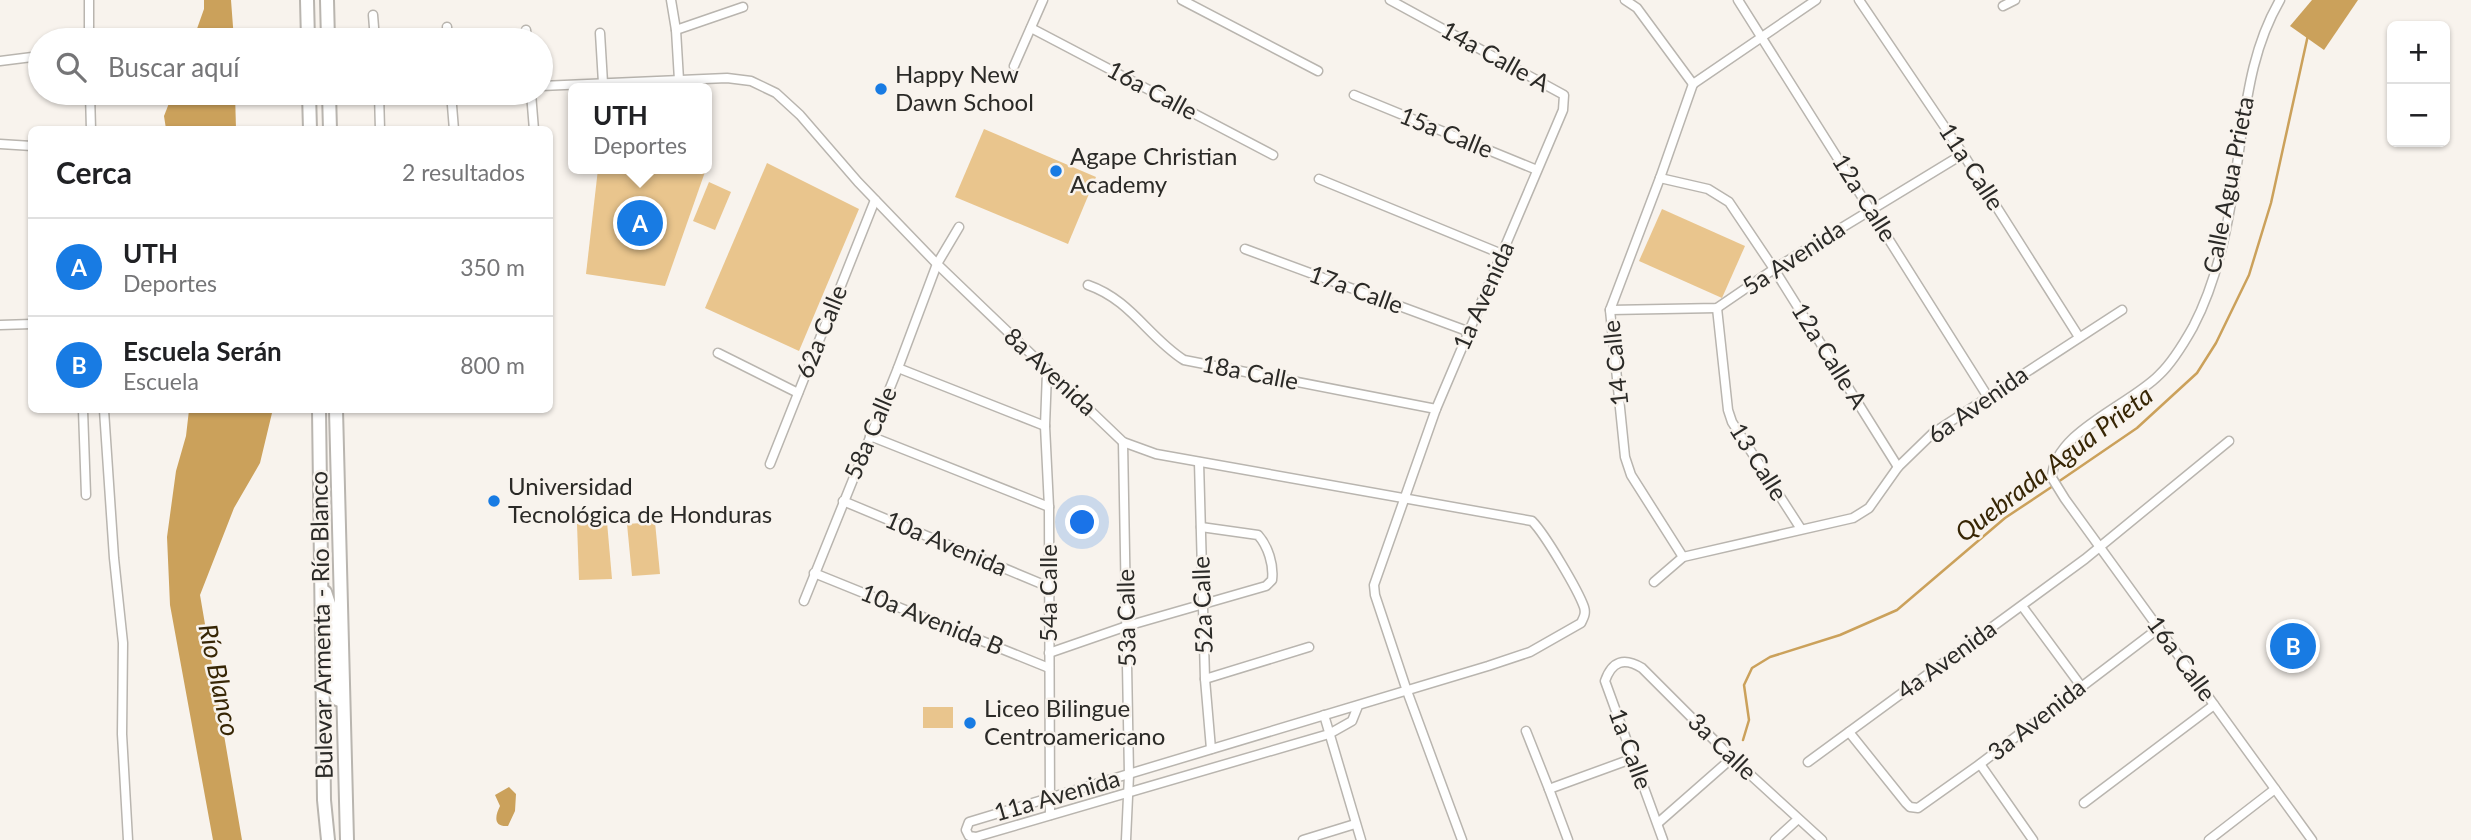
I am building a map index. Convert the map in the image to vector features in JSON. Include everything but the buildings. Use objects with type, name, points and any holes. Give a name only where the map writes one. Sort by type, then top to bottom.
[{"type":"main road","points":[[307,0],[308,28]]},
{"type":"main road","points":[[327,0],[328,28]]},
{"type":"main road","points":[[309,105],[310,126]]},
{"type":"main road","points":[[329,105],[330,126]]},
{"type":"main road","name":"Bulevar Armenta - Río Blanco","points":[[319,413],[324,800],[328,840]]},
{"type":"main road","name":"Bulevar Armenta - Río Blanco","points":[[337,413],[347,840]]},
{"type":"main road","points":[[321,578],[332,613],[334,695],[342,701]]},
{"type":"street","points":[[89,0],[89,28]]},
{"type":"street","points":[[671,0],[679,80]]},
{"type":"street","points":[[1014,66],[1043,0]]},
{"type":"street","points":[[1182,0],[1318,71]]},
{"type":"street","points":[[1625,0],[1637,8],[1693,84],[1816,0]]},
{"type":"street","name":"12a Calle","points":[[1738,0],[1988,397]]},
{"type":"street","name":"11a Calle","points":[[1859,0],[1963,154],[2079,337]]},
{"type":"street","points":[[2003,6],[2015,0]]},
{"type":"street","name":"Calle Agua Prieta","points":[[2052,478],[2055,459],[2068,443],[2140,392],[2160,374],[2192,329],[2204,304],[2227,226],[2251,74],[2266,27],[2280,0]]},
{"type":"street","name":"14a Calle A","points":[[1395,1],[1564,95]]},
{"type":"street","points":[[676,30],[743,7]]},
{"type":"street","points":[[373,15],[374,28]]},
{"type":"street","name":"16a Calle","points":[[1031,28],[1273,155]]},
{"type":"street","points":[[600,33],[603,83]]},
{"type":"street","points":[[0,61],[28,58]]},
{"type":"street","name":"8a Avenida","points":[[603,83],[727,78],[751,81],[776,93],[800,115],[875,200],[937,264],[1123,442],[1156,454],[1532,521],[1565,572],[1584,607],[1585,616]]},
{"type":"street","name":"14 Calle","points":[[1684,557],[1631,475],[1625,457],[1610,310],[1693,84]]},
{"type":"street","name":"15a Calle","points":[[1354,95],[1537,170]]},
{"type":"street","name":"1a Avenida","points":[[1462,840],[1407,691],[1374,590],[1403,498],[1436,409],[1563,110],[1564,95]]},
{"type":"street","points":[[90,105],[91,126]]},
{"type":"street","points":[[379,105],[380,126]]},
{"type":"street","points":[[452,105],[454,126]]},
{"type":"street","points":[[532,105],[534,126]]},
{"type":"street","points":[[0,144],[28,146]]},
{"type":"street","name":"5a Avenida","points":[[1610,310],[1717,308],[1774,269],[1963,154]]},
{"type":"street","name":"12a Calle A","points":[[1660,178],[1708,189],[1730,202],[1898,467]]},
{"type":"street","points":[[1319,179],[1502,254]]},
{"type":"street","name":"62a Calle","points":[[770,464],[875,200]]},
{"type":"street","name":"58a Calle","points":[[804,601],[937,264],[959,228]]},
{"type":"street","name":"17a Calle","points":[[1245,249],[1467,331]]},
{"type":"street","name":"18a Calle","points":[[1088,285],[1104,290],[1128,307],[1171,351],[1184,360],[1436,409]]},
{"type":"street","name":"13 Calle","points":[[1717,308],[1728,410],[1732,422],[1801,529]]},
{"type":"street","name":"6a Avenida","points":[[1654,582],[1684,557],[1853,518],[1869,508],[1898,467],[1933,433],[2122,310]]},
{"type":"street","points":[[0,325],[28,324]]},
{"type":"street","points":[[718,353],[798,393]]},
{"type":"street","points":[[898,368],[1045,426]]},
{"type":"street","name":"54a Calle","points":[[1047,372],[1045,426],[1049,507],[1050,815]]},
{"type":"street","points":[[83,413],[86,495]]},
{"type":"street","points":[[104,413],[123,643],[122,734],[128,840]]},
{"type":"street","points":[[870,436],[1049,507]]},
{"type":"street","name":"4a Avenida","points":[[1808,762],[2085,559],[2229,441]]},
{"type":"street","name":"53a Calle","points":[[1123,442],[1129,775],[1126,840]]},
{"type":"street","name":"52a Calle","points":[[1199,462],[1205,679],[1211,749]]},
{"type":"street","name":"16a Calle","points":[[2052,478],[2312,840]]},
{"type":"street","name":"10a Avenida","points":[[843,500],[1049,587]]},
{"type":"street","points":[[1049,653],[1127,626],[1265,586],[1272,580],[1273,570],[1264,541],[1258,535],[1201,527]]},
{"type":"street","name":"10a Avenida B","points":[[814,573],[1049,667]]},
{"type":"street","points":[[2022,606],[2081,686]]},
{"type":"street","name":"11a Avenida","points":[[1358,706],[1352,721],[1329,734],[976,837],[969,836],[965,830],[968,822],[1530,652],[1581,623],[1585,616]]},
{"type":"street","name":"3a Avenida","points":[[1849,732],[1906,803],[1914,808],[1921,806],[2159,628]]},
{"type":"street","points":[[1205,679],[1309,647]]},
{"type":"street","name":"3a Calle","points":[[1619,663],[1632,662],[1642,668],[1732,758],[1822,840]]},
{"type":"street","name":"1a Calle","points":[[1619,663],[1609,671],[1605,681],[1663,840]]},
{"type":"street","points":[[2084,803],[2214,705]]},
{"type":"street","points":[[1324,715],[1361,840]]},
{"type":"street","points":[[1526,730],[1568,840]]},
{"type":"street","points":[[1549,789],[1634,758]]},
{"type":"street","points":[[1658,823],[1732,758]]},
{"type":"street","points":[[1980,764],[2034,840]]},
{"type":"street","points":[[2209,840],[2275,789]]},
{"type":"street","points":[[1775,840],[1798,819]]},
{"type":"street","points":[[1303,840],[1355,824]]},
{"type":"shaded area","points":[[204,0],[231,0],[233,28],[197,28],[204,9]]},
{"type":"shaded area","points":[[2312,0],[2358,0],[2324,50],[2290,26]]},
{"type":"shaded area","points":[[168,105],[235,105],[236,126],[166,126],[164,116]]},
{"type":"shaded area","points":[[984,129],[1096,177],[1068,244],[955,197]]},
{"type":"shaded area","points":[[767,163],[859,209],[799,351],[705,308]]},
{"type":"shaded area","points":[[597,174],[704,174],[665,286],[586,274]]},
{"type":"shaded area","points":[[709,182],[731,192],[715,230],[693,221]]},
{"type":"shaded area","points":[[1662,209],[1745,246],[1722,298],[1639,261]]},
{"type":"shaded area","points":[[189,413],[272,413],[260,463],[234,508],[200,595],[242,840],[213,840],[170,605],[167,537],[176,471],[186,436]]},
{"type":"shaded area","points":[[607,522],[612,579],[579,580],[577,524]]},
{"type":"shaded area","points":[[655,522],[660,574],[632,576],[627,524]]},
{"type":"shaded area","points":[[923,707],[953,707],[953,728],[923,728]]},
{"type":"shaded area","points":[[509,787],[516,794],[515,811],[508,826],[503,826],[496,820],[500,806],[495,795]]},
{"type":"waterway","name":"Quebrada Agua Prieta","points":[[2058,482],[2137,428],[2197,373],[2216,343],[2249,275],[2271,203],[2308,35]]},
{"type":"waterway","name":"Quebrada Agua Prieta","points":[[1743,740],[1749,720],[1744,685],[1752,668],[1770,657],[1840,635],[1897,610],[2005,518],[2053,486]]},
{"type":"place","name":"Happy New Dawn School","points":[[881,89]]},
{"type":"place","name":"Agape Christian Academy","points":[[1056,171]]},
{"type":"place","name":"UTH","points":[[640,223]]},
{"type":"place","name":"Universidad Tecnológica de Honduras","points":[[494,501]]},
{"type":"place","name":"Escuela Serán","points":[[2293,646]]},
{"type":"place","name":"Liceo Bilingue Centroamericano","points":[[970,723]]},
{"type":"water label","name":"Río Blanco","points":[[219,680]]}]
